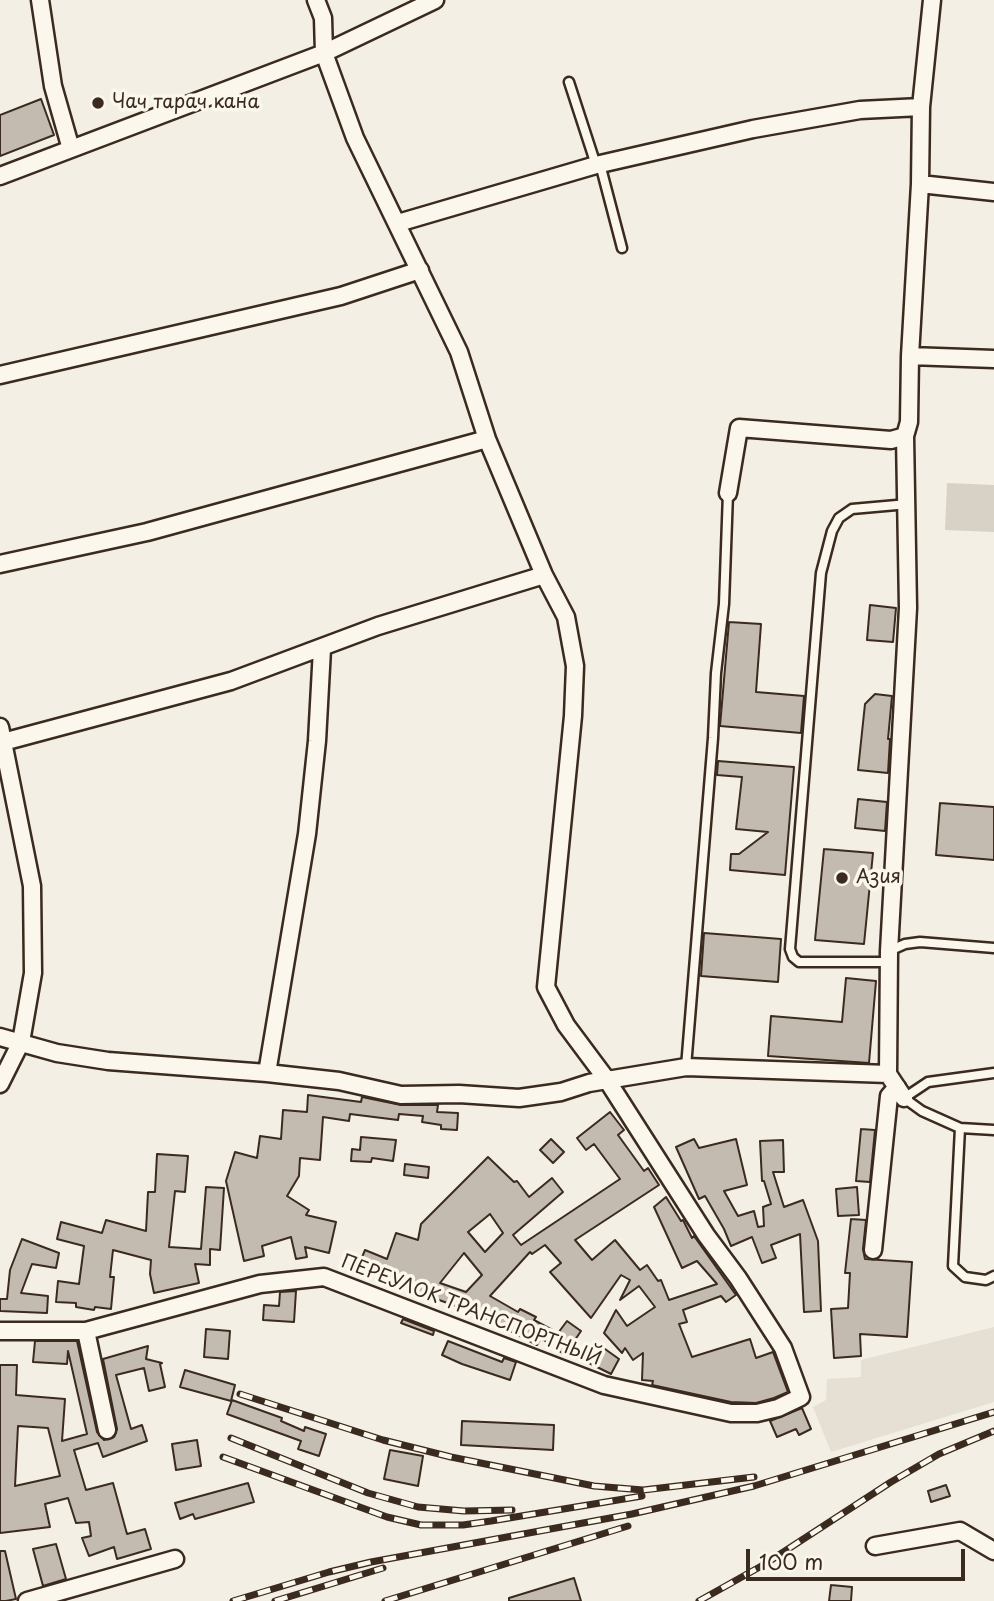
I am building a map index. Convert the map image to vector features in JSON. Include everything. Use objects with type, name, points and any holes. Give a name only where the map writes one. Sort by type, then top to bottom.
[{"type":"street","points":[[40,0],[52,86],[71,149]]},
{"type":"street","points":[[316,0],[323,18],[324,53],[355,138],[459,352],[487,439],[544,575],[566,617],[575,666],[573,716],[546,987],[566,1025],[607,1080]]},
{"type":"street","points":[[0,176],[324,53],[435,0]]},
{"type":"street","points":[[873,1250],[889,1096],[897,1086],[889,956],[908,608],[905,436],[909,422],[921,107],[932,0]]},
{"type":"street","points":[[398,223],[598,164],[753,129],[846,113],[921,107]]},
{"type":"street","points":[[920,184],[994,192]]},
{"type":"street","points":[[0,375],[341,296],[420,270]]},
{"type":"street","points":[[910,356],[994,359]]},
{"type":"street","points":[[728,493],[739,428],[891,440],[905,436]]},
{"type":"street","points":[[0,564],[147,532],[487,439]]},
{"type":"street","points":[[0,1084],[21,1042],[33,973],[32,886],[1,737],[231,681],[379,626],[544,575]]},
{"type":"street","points":[[267,1073],[307,834],[317,741],[322,649]]},
{"type":"street","points":[[0,1037],[57,1054],[108,1061],[267,1073],[339,1082],[401,1095],[458,1094],[519,1098],[686,1067],[897,1086]]},
{"type":"street","name":"ПЕРЕУЛОК ТРАНСПОРТНЫЙ","points":[[0,1331],[86,1331],[260,1284],[324,1276],[604,1385],[731,1413],[757,1413],[778,1408],[801,1397],[783,1348],[738,1278],[706,1236],[607,1080]]},
{"type":"street","points":[[86,1331],[107,1430]]},
{"type":"street","points":[[875,1546],[960,1531],[994,1550]]},
{"type":"street","points":[[27,1601],[175,1559]]},
{"type":"lane","points":[[569,82],[598,164],[622,248]]},
{"type":"lane","points":[[686,1067],[716,673],[724,604],[728,493]]},
{"type":"lane","points":[[908,504],[852,509],[839,518],[832,531],[821,573],[790,949],[799,962],[889,956],[905,944],[920,942],[994,948]]},
{"type":"lane","points":[[897,1086],[994,1073]]},
{"type":"lane","points":[[897,1086],[922,1111],[960,1128],[994,1130]]},
{"type":"lane","points":[[960,1128],[953,1266],[965,1277],[986,1280],[994,1276]]},
{"type":"shaded area","points":[[947,483],[994,485],[994,532],[945,530]]},
{"type":"shaded area","points":[[994,1327],[994,1402],[831,1452],[813,1407],[826,1400],[827,1379],[861,1377],[861,1360]]},
{"type":"building","points":[[41,99],[54,135],[0,156],[0,115]]},
{"type":"building","points":[[870,605],[896,608],[893,642],[867,640]]},
{"type":"building","points":[[729,622],[761,624],[756,692],[804,696],[801,733],[720,726]]},
{"type":"building","points":[[875,694],[892,696],[888,773],[858,770],[865,704]]},
{"type":"building","points":[[718,761],[794,767],[785,875],[730,870],[731,854],[739,854],[768,832],[736,829],[742,777],[717,775]]},
{"type":"building","points":[[858,799],[887,802],[885,831],[855,828]]},
{"type":"building","points":[[940,803],[994,807],[994,860],[936,855]]},
{"type":"building","points":[[824,849],[873,853],[864,944],[815,940]]},
{"type":"building","points":[[704,933],[781,939],[778,982],[701,976]]},
{"type":"building","points":[[846,978],[876,981],[869,1063],[768,1056],[771,1016],[842,1022]]},
{"type":"building","points":[[308,1095],[361,1102],[362,1097],[401,1105],[438,1105],[437,1112],[458,1113],[457,1130],[441,1129],[441,1125],[422,1122],[423,1116],[399,1114],[398,1120],[350,1114],[349,1121],[323,1117],[320,1160],[300,1158],[299,1176],[287,1196],[309,1210],[306,1215],[336,1222],[329,1253],[305,1247],[307,1257],[296,1259],[291,1237],[262,1246],[264,1256],[244,1261],[226,1181],[235,1152],[257,1158],[260,1136],[281,1139],[283,1110],[307,1112]]},
{"type":"building","points":[[610,1112],[624,1130],[618,1135],[644,1171],[648,1168],[659,1185],[575,1240],[592,1260],[615,1240],[640,1270],[647,1265],[658,1281],[661,1280],[669,1300],[717,1284],[697,1261],[682,1268],[654,1207],[666,1197],[692,1238],[694,1236],[736,1295],[726,1302],[721,1296],[683,1310],[687,1322],[679,1324],[692,1357],[750,1339],[756,1358],[773,1352],[788,1392],[756,1403],[731,1402],[652,1385],[653,1381],[642,1380],[643,1353],[633,1360],[625,1348],[622,1353],[604,1333],[616,1310],[627,1326],[655,1307],[639,1286],[620,1300],[630,1280],[621,1275],[591,1318],[550,1272],[561,1263],[545,1245],[532,1254],[530,1252],[490,1296],[518,1312],[520,1309],[536,1317],[534,1320],[558,1333],[567,1321],[581,1331],[565,1355],[541,1338],[537,1345],[478,1314],[403,1287],[404,1285],[358,1267],[365,1250],[387,1259],[396,1233],[418,1240],[421,1224],[488,1157],[514,1182],[517,1181],[529,1197],[552,1178],[563,1192],[513,1235],[521,1245],[620,1179],[594,1144],[586,1150],[577,1138]],"holes":[[[490,1214],[503,1233],[485,1252],[468,1232]],[[464,1253],[482,1275],[466,1292],[440,1283]]]},
{"type":"building","points":[[861,1129],[875,1130],[870,1182],[856,1181]]},
{"type":"building","points":[[361,1137],[396,1140],[393,1161],[372,1158],[371,1162],[351,1161],[352,1149],[360,1150]]},
{"type":"building","points":[[551,1139],[564,1152],[553,1163],[540,1150]]},
{"type":"building","points":[[694,1139],[699,1148],[736,1139],[747,1185],[724,1191],[738,1216],[754,1211],[758,1227],[764,1226],[763,1207],[771,1204],[762,1181],[760,1141],[783,1140],[784,1172],[773,1172],[784,1207],[803,1200],[818,1241],[821,1311],[804,1312],[800,1234],[771,1245],[776,1258],[762,1263],[752,1237],[731,1246],[705,1196],[699,1199],[676,1147]]},
{"type":"building","points":[[157,1154],[188,1156],[185,1192],[175,1191],[169,1247],[201,1249],[206,1187],[224,1188],[220,1250],[210,1249],[210,1265],[195,1264],[199,1283],[154,1293],[150,1274],[151,1260],[113,1250],[111,1309],[95,1307],[94,1310],[76,1307],[76,1303],[56,1302],[58,1281],[79,1284],[84,1246],[57,1239],[61,1222],[102,1233],[106,1220],[146,1231],[148,1192],[155,1192]]},
{"type":"building","points":[[405,1164],[429,1167],[428,1178],[404,1175]]},
{"type":"building","points":[[857,1187],[859,1215],[838,1216],[836,1189]]},
{"type":"building","points":[[851,1219],[866,1220],[863,1249],[865,1259],[912,1262],[907,1337],[860,1334],[861,1356],[834,1358],[831,1309],[848,1308],[850,1273],[845,1273]]},
{"type":"building","points":[[22,1239],[59,1253],[56,1268],[32,1264],[21,1293],[48,1296],[47,1313],[0,1311],[0,1299],[7,1299],[10,1270]]},
{"type":"building","points":[[296,1291],[294,1322],[263,1320],[264,1305],[279,1306],[280,1292]]},
{"type":"building","points":[[403,1319],[434,1331],[433,1335],[401,1323]]},
{"type":"building","points":[[206,1329],[230,1331],[228,1359],[204,1357]]},
{"type":"building","points":[[35,1341],[77,1341],[97,1432],[104,1440],[114,1437],[117,1429],[103,1359],[148,1346],[146,1359],[162,1363],[160,1364],[165,1387],[149,1391],[144,1368],[116,1375],[131,1429],[142,1425],[147,1441],[103,1457],[98,1443],[74,1450],[86,1490],[113,1483],[127,1534],[145,1529],[151,1549],[117,1559],[114,1547],[89,1556],[82,1538],[91,1536],[89,1522],[76,1523],[68,1498],[45,1504],[50,1527],[0,1533],[0,1365],[17,1365],[16,1395],[65,1399],[62,1441],[87,1434],[68,1351],[67,1364],[33,1362]],"holes":[[[18,1426],[48,1428],[60,1476],[15,1486]]]},
{"type":"building","points":[[448,1341],[502,1362],[504,1358],[516,1362],[510,1380],[442,1355]]},
{"type":"building","points":[[598,1344],[619,1359],[611,1374],[589,1363]]},
{"type":"building","points":[[185,1370],[235,1385],[231,1401],[180,1387]]},
{"type":"building","points":[[232,1400],[282,1418],[281,1421],[304,1431],[305,1427],[326,1434],[319,1456],[298,1449],[301,1441],[227,1414]]},
{"type":"building","points":[[802,1408],[811,1429],[799,1435],[796,1429],[777,1437],[770,1421]]},
{"type":"building","points":[[462,1421],[554,1425],[553,1450],[461,1445]]},
{"type":"building","points":[[197,1440],[201,1466],[176,1470],[172,1444]]},
{"type":"building","points":[[390,1450],[423,1456],[418,1486],[384,1479]]},
{"type":"building","points":[[248,1483],[254,1502],[195,1519],[193,1514],[180,1519],[175,1503]]},
{"type":"building","points":[[946,1485],[950,1496],[931,1502],[928,1491]]},
{"type":"building","points":[[56,1544],[66,1579],[43,1586],[33,1549]]},
{"type":"building","points":[[0,1551],[5,1551],[16,1599],[0,1601]]},
{"type":"building","points":[[574,1578],[581,1601],[509,1601],[509,1598]]},
{"type":"building","points":[[831,1585],[852,1587],[851,1601],[829,1601]]},
{"type":"railway","points":[[240,1394],[383,1440],[451,1457],[594,1486],[643,1490],[754,1477]]},
{"type":"railway","points":[[233,1601],[371,1562],[632,1514],[754,1486],[994,1412]]},
{"type":"railway","points":[[699,1601],[765,1564],[939,1454],[994,1431]]},
{"type":"railway","points":[[231,1438],[368,1493],[418,1507],[464,1511],[512,1510]]},
{"type":"railway","points":[[223,1457],[387,1517],[421,1525],[463,1525],[642,1496]]},
{"type":"railway","points":[[385,1601],[628,1526]]},
{"type":"railway","points":[[275,1601],[383,1568]]},
{"type":"place","name":"Чач тарач кана","points":[[98,103]]},
{"type":"place","name":"Азия","points":[[842,878]]}]
